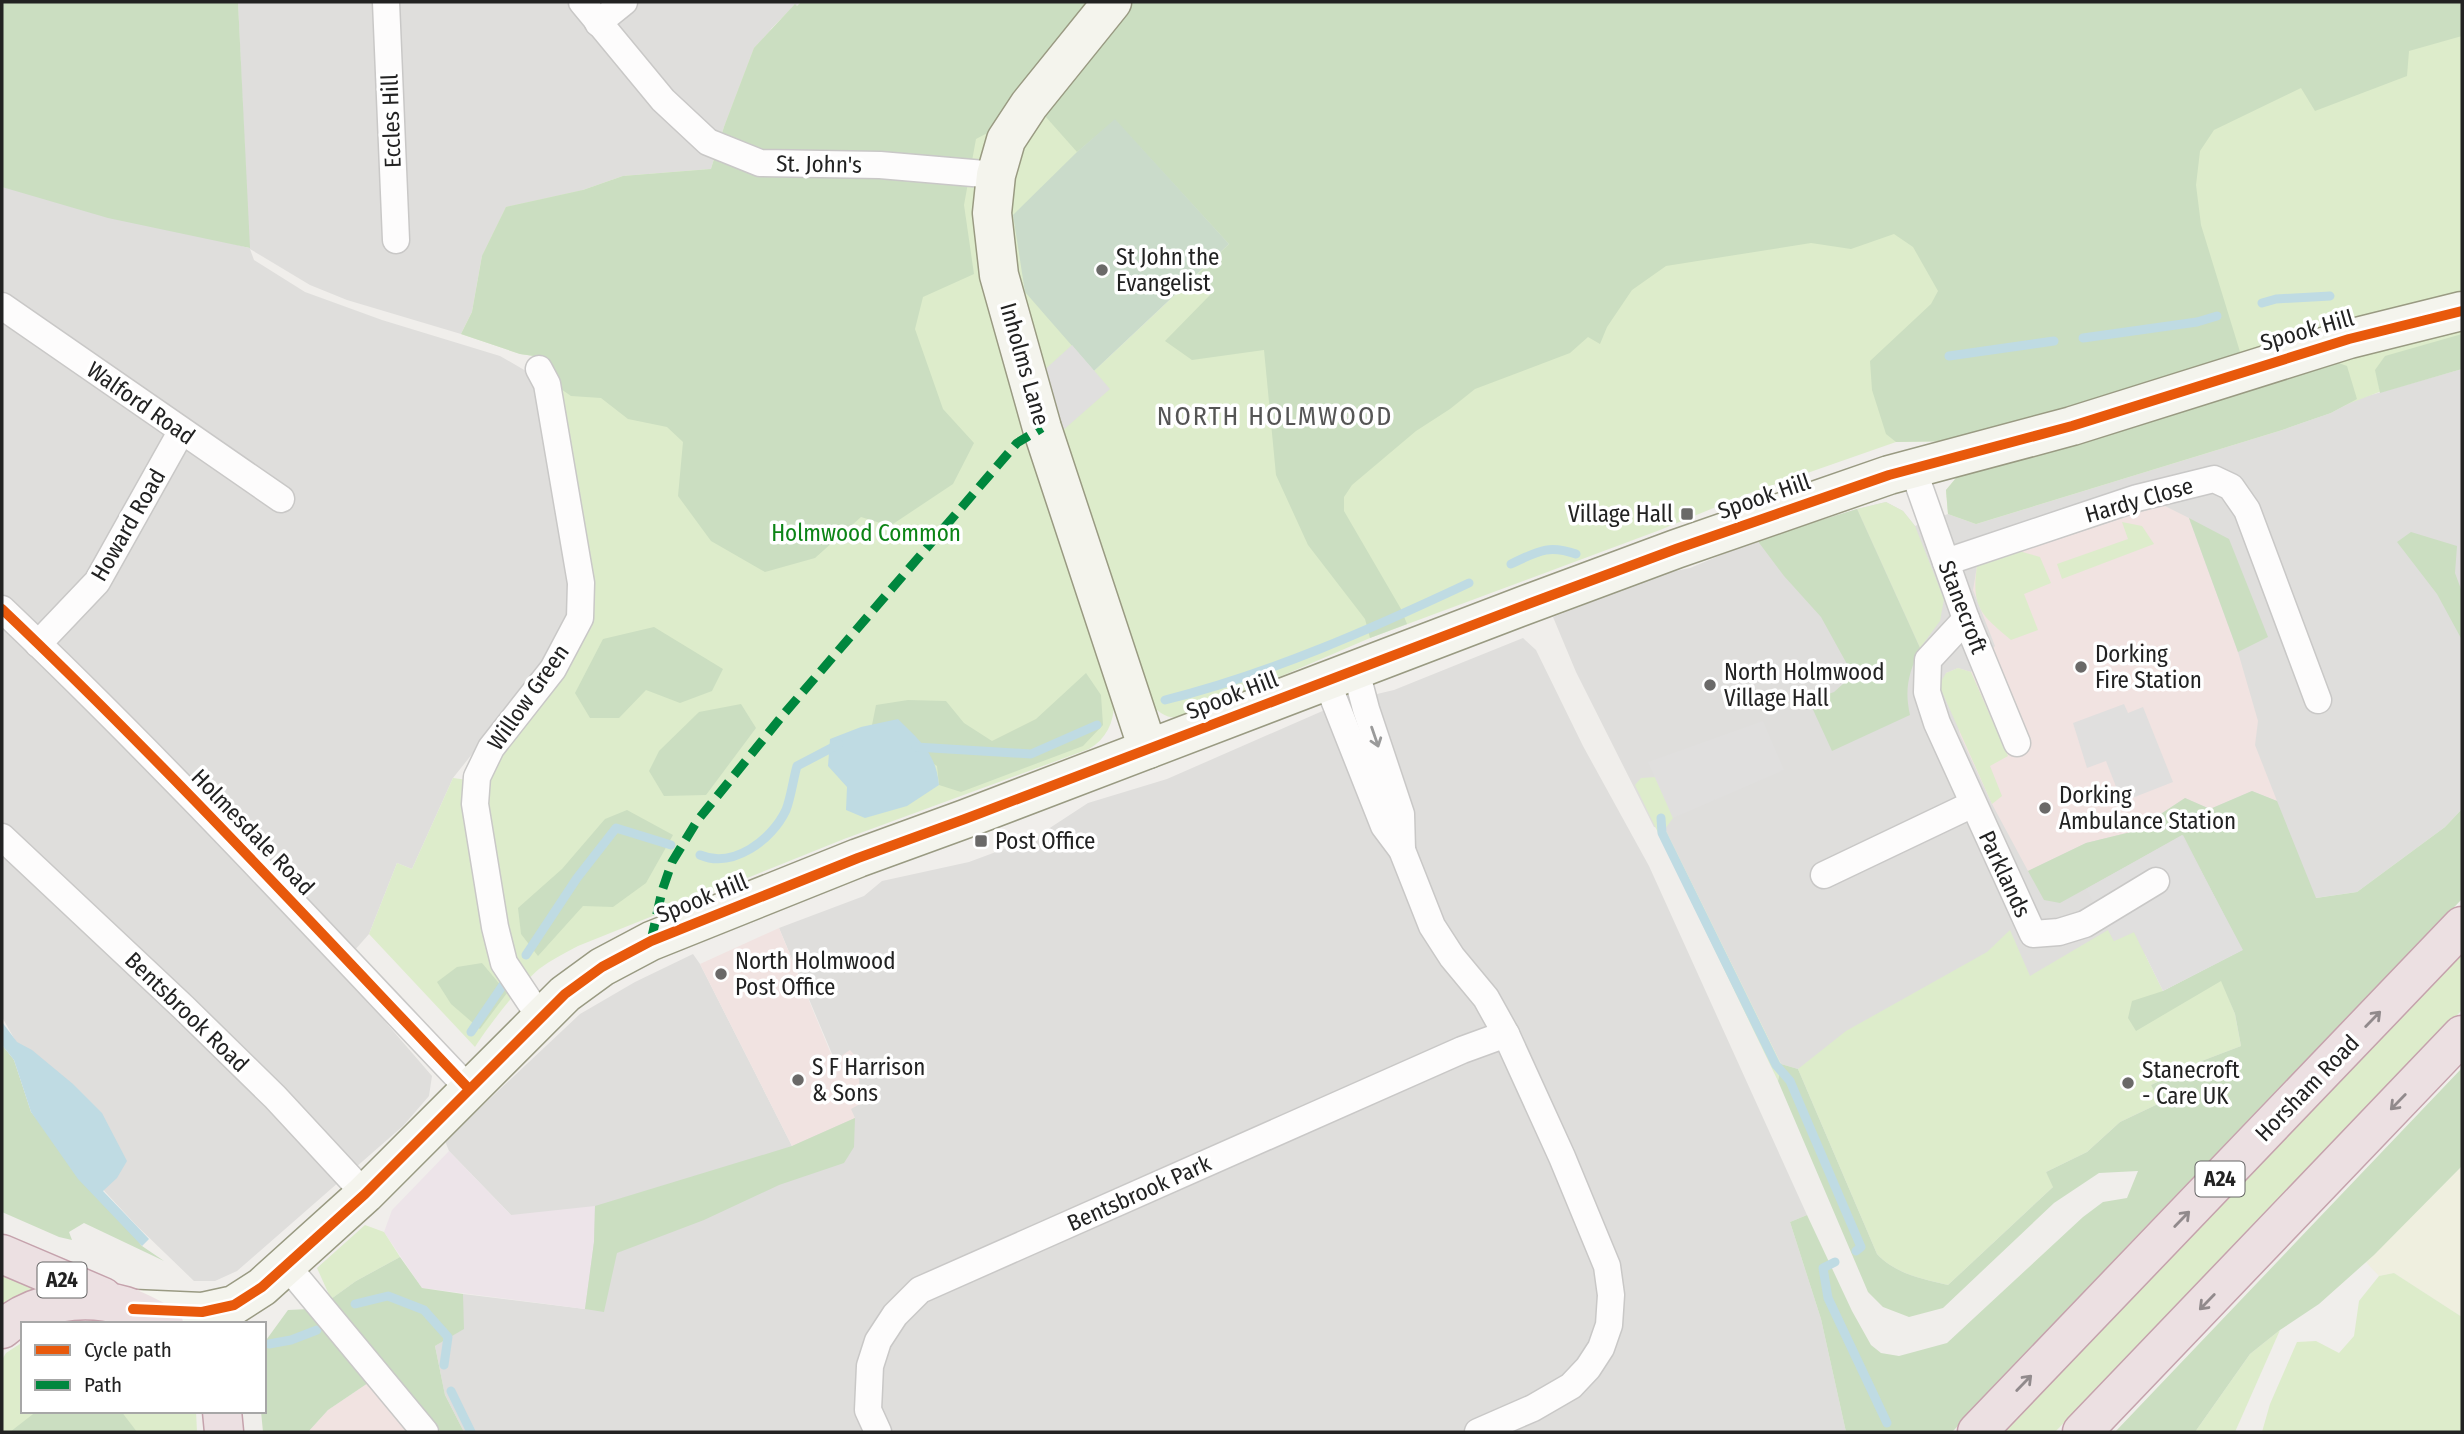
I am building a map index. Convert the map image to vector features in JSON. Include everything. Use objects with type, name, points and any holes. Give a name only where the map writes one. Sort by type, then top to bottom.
[{"type":"highway","name":"Horsham Road","points":[[1977,1432],[2462,926]]},
{"type":"highway","points":[[2081,1432],[2462,1035]]},
{"type":"highway","name":"A24","points":[[2,1254],[140,1313]]},
{"type":"highway","points":[[2,1329],[15,1318],[51,1304],[81,1300],[140,1313]]},
{"type":"highway","points":[[222,1413],[224,1432]]},
{"type":"street","name":"Eccles Hill","points":[[386,2],[396,240]]},
{"type":"street","name":"St. John's","points":[[582,2],[663,100],[708,142],[760,163],[880,165],[996,175]]},
{"type":"street","points":[[598,23],[624,2]]},
{"type":"street","name":"Inholms Lane","points":[[1112,2],[1029,105],[1006,139],[996,175],[992,212],[999,275],[1042,428],[1148,749]]},
{"type":"street","name":"Walford Road","points":[[2,306],[281,499]]},
{"type":"street","name":"Spook Hill","points":[[140,1313],[202,1312],[234,1305],[275,1277],[366,1194],[565,994],[603,967],[651,941],[858,858],[1676,549],[1888,475],[2072,426],[2349,339],[2462,311]]},
{"type":"street","name":"Willow Green","points":[[539,369],[547,384],[581,583],[580,618],[554,668],[491,748],[477,777],[475,803],[495,927],[504,963],[540,1017]]},
{"type":"street","name":"Howard Road","points":[[38,644],[97,582],[181,432]]},
{"type":"street","name":"Stanecroft","points":[[1913,469],[1966,619],[2017,743]]},
{"type":"street","name":"Hardy Close","points":[[1946,562],[2137,498],[2214,479],[2231,487],[2247,510],[2318,700]]},
{"type":"street","name":"Holmesdale Road","points":[[2,610],[258,864],[359,975],[469,1089]]},
{"type":"street","name":"Parklands","points":[[1966,619],[1928,660],[1927,692],[1937,723],[2033,934],[2059,932],[2085,924],[2156,881]]},
{"type":"street","points":[[1341,676],[1366,709],[1401,814],[1402,850],[1432,926],[1452,957],[1486,998],[1506,1034],[1562,1157],[1606,1266],[1611,1295],[1609,1325],[1601,1348],[1588,1368],[1571,1386],[1533,1408],[1478,1432]]},
{"type":"street","name":"Parklands","points":[[1824,875],[1973,804]]},
{"type":"street","name":"Bentsbrook Road","points":[[2,837],[275,1097],[366,1194]]},
{"type":"street","name":"Bentsbrook Park","points":[[878,1432],[868,1410],[870,1366],[877,1341],[895,1315],[920,1290],[1462,1049],[1506,1034]]},
{"type":"street","points":[[254,1322],[275,1277],[425,1432]]},
{"type":"shaded area","points":[[238,2],[801,2],[771,29],[724,127],[711,169],[623,176],[583,190],[482,256],[472,312],[461,334],[347,300],[310,285],[250,249],[254,260],[305,292],[382,320],[500,356],[526,371],[533,381],[569,561],[571,607],[546,661],[453,778],[412,869],[397,863],[369,934],[339,968],[432,1076],[429,1096],[403,1126],[237,1271],[215,1281],[194,1281],[95,1181],[30,1073],[2,1017],[2,183],[249,248]]},
{"type":"shaded area","points":[[1072,345],[1110,389],[1061,432],[1041,373]]},
{"type":"shaded area","points":[[2462,369],[2462,809],[2445,827],[2357,892],[2315,898],[1798,1069],[1781,1064],[1665,829],[1654,827],[1576,672],[1553,617],[1666,573],[1690,568],[1757,540],[1857,509],[1886,502],[1903,511],[1915,526],[1948,514],[1976,524],[2282,430],[2331,413],[2357,399]]},
{"type":"shaded area","points":[[2163,505],[2189,518],[2238,652],[2258,721],[2255,745],[2277,801],[2252,791],[2210,809],[2185,798],[2135,831],[2086,843],[2028,871],[1992,804],[1960,735],[1946,673],[1958,668],[1971,672],[1995,646],[1973,590],[1977,566]]},
{"type":"shaded area","points":[[1523,638],[1536,650],[1583,746],[1649,866],[1807,1215],[1790,1222],[1821,1319],[1846,1432],[464,1432],[445,1395],[435,1346],[463,1329],[463,1294],[585,1309],[511,1215],[449,1151],[445,1141],[580,1014],[635,982],[693,954],[792,1146],[851,1109],[835,1061],[779,928],[864,896],[882,881],[969,862],[1036,837],[1088,803],[1167,779],[1343,702],[1394,690]]},
{"type":"shaded area","points":[[2124,704],[2128,713],[2143,707],[2173,782],[2122,802],[2106,761],[2087,768],[2073,723]]},
{"type":"shaded area","points":[[1763,721],[1784,770],[1673,818],[1648,762]]},
{"type":"shaded area","points":[[2182,835],[2243,950],[2163,991],[2134,932],[2114,941],[2086,889]]},
{"type":"shaded area","points":[[779,928],[834,1061],[850,1050],[858,1059],[860,1104],[851,1109],[855,1118],[792,1146],[700,964]]},
{"type":"shaded area","points":[[449,1151],[511,1215],[595,1206],[594,1242],[585,1309],[422,1288],[384,1232],[392,1210]]},
{"type":"shaded area","points":[[368,1383],[408,1432],[308,1432],[328,1410]]},
{"type":"green space","points":[[2,2],[238,2],[250,248],[108,218],[2,187]]},
{"type":"green space","name":"Holmwood Common","points":[[801,2],[2462,2],[2462,369],[2417,379],[2282,430],[1976,524],[1948,514],[1946,490],[1956,478],[1970,472],[1961,441],[1896,442],[1750,493],[1660,530],[1370,638],[1191,715],[1166,716],[1147,701],[1114,703],[1108,730],[1089,749],[844,839],[568,951],[531,976],[475,1047],[369,934],[397,863],[412,869],[453,778],[490,783],[501,755],[563,675],[592,626],[593,584],[545,365],[534,356],[520,354],[461,334],[472,312],[482,256],[506,207],[583,190],[623,176],[711,169],[754,48],[795,4],[797,6]],"holes":[[[1229,244],[1094,371],[1072,345]]]},
{"type":"green space","points":[[801,2],[2462,2],[2462,36],[2409,51],[2407,76],[2315,111],[2301,88],[2214,130],[2200,151],[2196,185],[2201,225],[2241,355],[1961,441],[1896,442],[1886,434],[1872,390],[1870,361],[1931,304],[1938,291],[1913,247],[1894,234],[1851,249],[1811,243],[1666,266],[1632,290],[1607,327],[1600,344],[1588,337],[1570,353],[1475,389],[1416,431],[1352,485],[1344,497],[1344,511],[1407,624],[1370,638],[1365,619],[1308,545],[1276,475],[1264,350],[1192,360],[1165,341],[1210,295],[1194,278],[1229,244],[1115,120],[1077,152],[1037,107],[976,139],[964,205],[974,274],[923,297],[915,329],[943,409],[974,443],[953,484],[890,526],[861,517],[815,558],[765,572],[711,541],[678,496],[683,442],[667,427],[628,419],[601,398],[571,396],[561,389],[545,365],[534,356],[520,354],[461,334],[472,312],[482,256],[506,207],[583,190],[623,176],[711,169],[754,48],[795,4],[797,6]]},
{"type":"green space","points":[[1115,119],[1229,244],[1094,371],[1025,292],[1013,215]]},
{"type":"green space","points":[[2462,334],[2462,369],[2380,393],[2375,370],[2385,356]]},
{"type":"green space","points":[[2333,361],[2347,366],[2357,399],[2331,413],[1976,524],[1948,514],[1946,490],[1956,478]]},
{"type":"green space","points":[[1886,502],[1903,511],[1915,526],[1944,599],[1940,621],[1920,648],[1857,509]]},
{"type":"green space","points":[[1857,509],[1920,648],[1909,681],[1907,697],[1910,715],[1832,751],[1809,701],[1834,692],[1853,675],[1821,617],[1784,576],[1757,540]]},
{"type":"green space","points":[[2189,518],[2229,539],[2268,637],[2238,652]]},
{"type":"green space","points":[[2122,522],[2142,526],[2154,544],[2062,579],[2057,564],[2128,539]]},
{"type":"green space","points":[[2411,532],[2457,546],[2455,573],[2462,592],[2462,640],[2437,594],[2397,542]]},
{"type":"green space","points":[[2019,551],[2040,557],[2051,583],[2024,594],[2038,630],[2011,640],[1992,624],[1980,609],[1976,591],[1977,566]]},
{"type":"green space","points":[[654,627],[723,669],[712,691],[680,703],[646,690],[619,718],[590,718],[575,693],[603,639]]},
{"type":"green space","points":[[1958,668],[1971,672],[2008,756],[1990,766],[2002,796],[1992,804],[1939,685],[1946,673]]},
{"type":"green space","points":[[1086,673],[1101,695],[1103,725],[1083,746],[961,792],[939,785],[937,766],[872,725],[876,705],[908,700],[946,701],[964,723],[992,741],[1036,719]]},
{"type":"green space","points":[[741,704],[756,728],[706,795],[664,796],[649,771],[659,751],[699,712]]},
{"type":"green space","points":[[1656,777],[1673,818],[1665,829],[1781,1064],[1778,1081],[1635,785],[1641,778]]},
{"type":"green space","points":[[2252,791],[2277,801],[2316,898],[2357,892],[2445,827],[2462,809],[2462,899],[2129,1244],[2021,1363],[1952,1432],[1846,1432],[1821,1319],[1790,1222],[1807,1215],[1871,1345],[1881,1353],[1899,1356],[1947,1343],[2083,1217],[2103,1202],[2127,1198],[2138,1171],[2099,1173],[2054,1203],[1943,1308],[1909,1317],[1883,1307],[1868,1292],[1778,1081],[1781,1064],[1798,1069],[1877,1254],[1901,1271],[1948,1285],[2053,1187],[2046,1172],[2087,1152],[2120,1122],[2160,1103],[2151,1085],[2241,1046],[2235,1014],[2221,981],[2136,1031],[2128,1018],[2132,1001],[2163,991],[2242,950],[2183,835],[2060,903],[2044,900],[2028,871],[2086,843],[2135,831],[2185,798],[2210,809]]},
{"type":"green space","points":[[627,810],[673,835],[646,883],[613,907],[583,906],[538,956],[521,934],[518,908],[562,869],[605,819]]},
{"type":"green space","points":[[2010,930],[2030,976],[2108,930],[2114,941],[2134,932],[2163,991],[2243,950],[2222,981],[2235,1014],[2241,1046],[2151,1085],[2160,1103],[2120,1122],[2087,1152],[2046,1172],[2054,1186],[1948,1285],[1901,1271],[1877,1254],[1798,1069],[1846,1031],[1987,952]]},
{"type":"green space","points":[[2462,953],[2462,1010],[2055,1432],[2001,1432]]},
{"type":"green space","points":[[482,963],[507,993],[480,1029],[451,1004],[437,982],[457,967]]},
{"type":"green space","points":[[2,1045],[14,1060],[31,1112],[142,1246],[164,1261],[84,1223],[69,1232],[72,1240],[2,1212]]},
{"type":"green space","points":[[2462,1068],[2462,1166],[2374,1255],[2319,1304],[2250,1354],[2195,1432],[2115,1432]]},
{"type":"green space","points":[[855,1118],[854,1147],[844,1163],[779,1185],[704,1220],[617,1253],[604,1312],[585,1309],[594,1242],[595,1206],[792,1146]]},
{"type":"green space","points":[[2462,1166],[2462,1317],[2394,1273],[2379,1276],[2366,1262]]},
{"type":"green space","points":[[365,1225],[384,1232],[400,1257],[356,1281],[331,1299],[317,1268]]},
{"type":"green space","points":[[400,1257],[422,1288],[463,1294],[464,1329],[435,1346],[445,1395],[464,1432],[441,1432],[331,1299],[356,1281]]},
{"type":"green space","points":[[2394,1273],[2462,1317],[2462,1432],[2262,1432],[2270,1404],[2297,1342],[2316,1341],[2339,1353],[2354,1336],[2359,1301],[2379,1276]]},
{"type":"green space","points":[[2,1275],[38,1287],[2,1304]]},
{"type":"green space","points":[[309,1309],[368,1383],[328,1410],[308,1432],[263,1432],[261,1413],[266,1413],[266,1340],[288,1310]]},
{"type":"green space","points":[[2280,1330],[2235,1432],[2195,1432],[2250,1354]]},
{"type":"green space","points":[[21,1343],[21,1413],[196,1413],[197,1432],[2,1432],[2,1360],[6,1353]]},
{"type":"green space","points":[[34,1413],[123,1413],[137,1432],[10,1432]]},
{"type":"water","points":[[898,719],[931,756],[939,785],[907,806],[865,818],[846,810],[847,787],[828,766],[830,739],[861,727]]},
{"type":"water","points":[[2,1022],[17,1042],[32,1050],[73,1084],[102,1113],[127,1161],[117,1178],[103,1191],[149,1239],[142,1246],[78,1179],[31,1112],[14,1060],[2,1045]]},
{"type":"waterway","points":[[2262,303],[2276,299],[2330,296]]},
{"type":"waterway","points":[[2083,338],[2197,322],[2217,316]]},
{"type":"waterway","points":[[1949,356],[2054,341]]},
{"type":"waterway","points":[[1511,564],[1535,553],[1550,550],[1576,554]]},
{"type":"waterway","points":[[1165,700],[1281,664],[1469,583]]},
{"type":"waterway","points":[[916,747],[1031,754],[1097,725]]},
{"type":"waterway","points":[[700,855],[725,858],[738,855],[761,841],[780,821],[786,810],[797,766],[839,744]]},
{"type":"waterway","points":[[1661,818],[1662,833],[1776,1065],[1790,1081],[1861,1247],[1856,1251]]},
{"type":"waterway","points":[[526,955],[577,878],[616,828],[671,845]]},
{"type":"waterway","points":[[471,1032],[503,985]]},
{"type":"waterway","points":[[1835,1262],[1823,1268],[1828,1298],[1887,1423]]},
{"type":"waterway","points":[[355,1304],[388,1296],[424,1310],[448,1337],[444,1365]]},
{"type":"waterway","points":[[269,1344],[291,1340],[317,1330]]},
{"type":"waterway","points":[[451,1391],[471,1432]]},
{"type":"marked path","points":[[651,941],[662,891],[672,862],[697,821],[783,715],[1017,443],[1042,428]]},
{"type":"cycle path","points":[[133,1309],[202,1312],[234,1305],[262,1287],[365,1194],[565,994],[602,967],[651,941],[858,858],[1676,549],[1889,475],[2072,426],[2349,339],[2462,311]]},
{"type":"cycle path","points":[[2,609],[180,786],[469,1089]]},
{"type":"place","name":"St John the Evangelist","points":[[1102,270]]},
{"type":"place","name":"Village Hall","points":[[1687,514]]},
{"type":"place","name":"Dorking Fire Station","points":[[2081,667]]},
{"type":"place","name":"North Holmwood Village Hall","points":[[1710,685]]},
{"type":"place","name":"Dorking Ambulance Station","points":[[2045,808]]},
{"type":"place","name":"Post Office","points":[[981,841]]},
{"type":"place","name":"North Holmwood Post Office","points":[[721,974]]},
{"type":"place","name":"S F Harrison & Sons","points":[[798,1080]]},
{"type":"place","name":"Stanecroft - Care UK","points":[[2128,1083]]},
{"type":"district","name":"NORTH HOLMWOOD","points":[[1275,416]]}]
